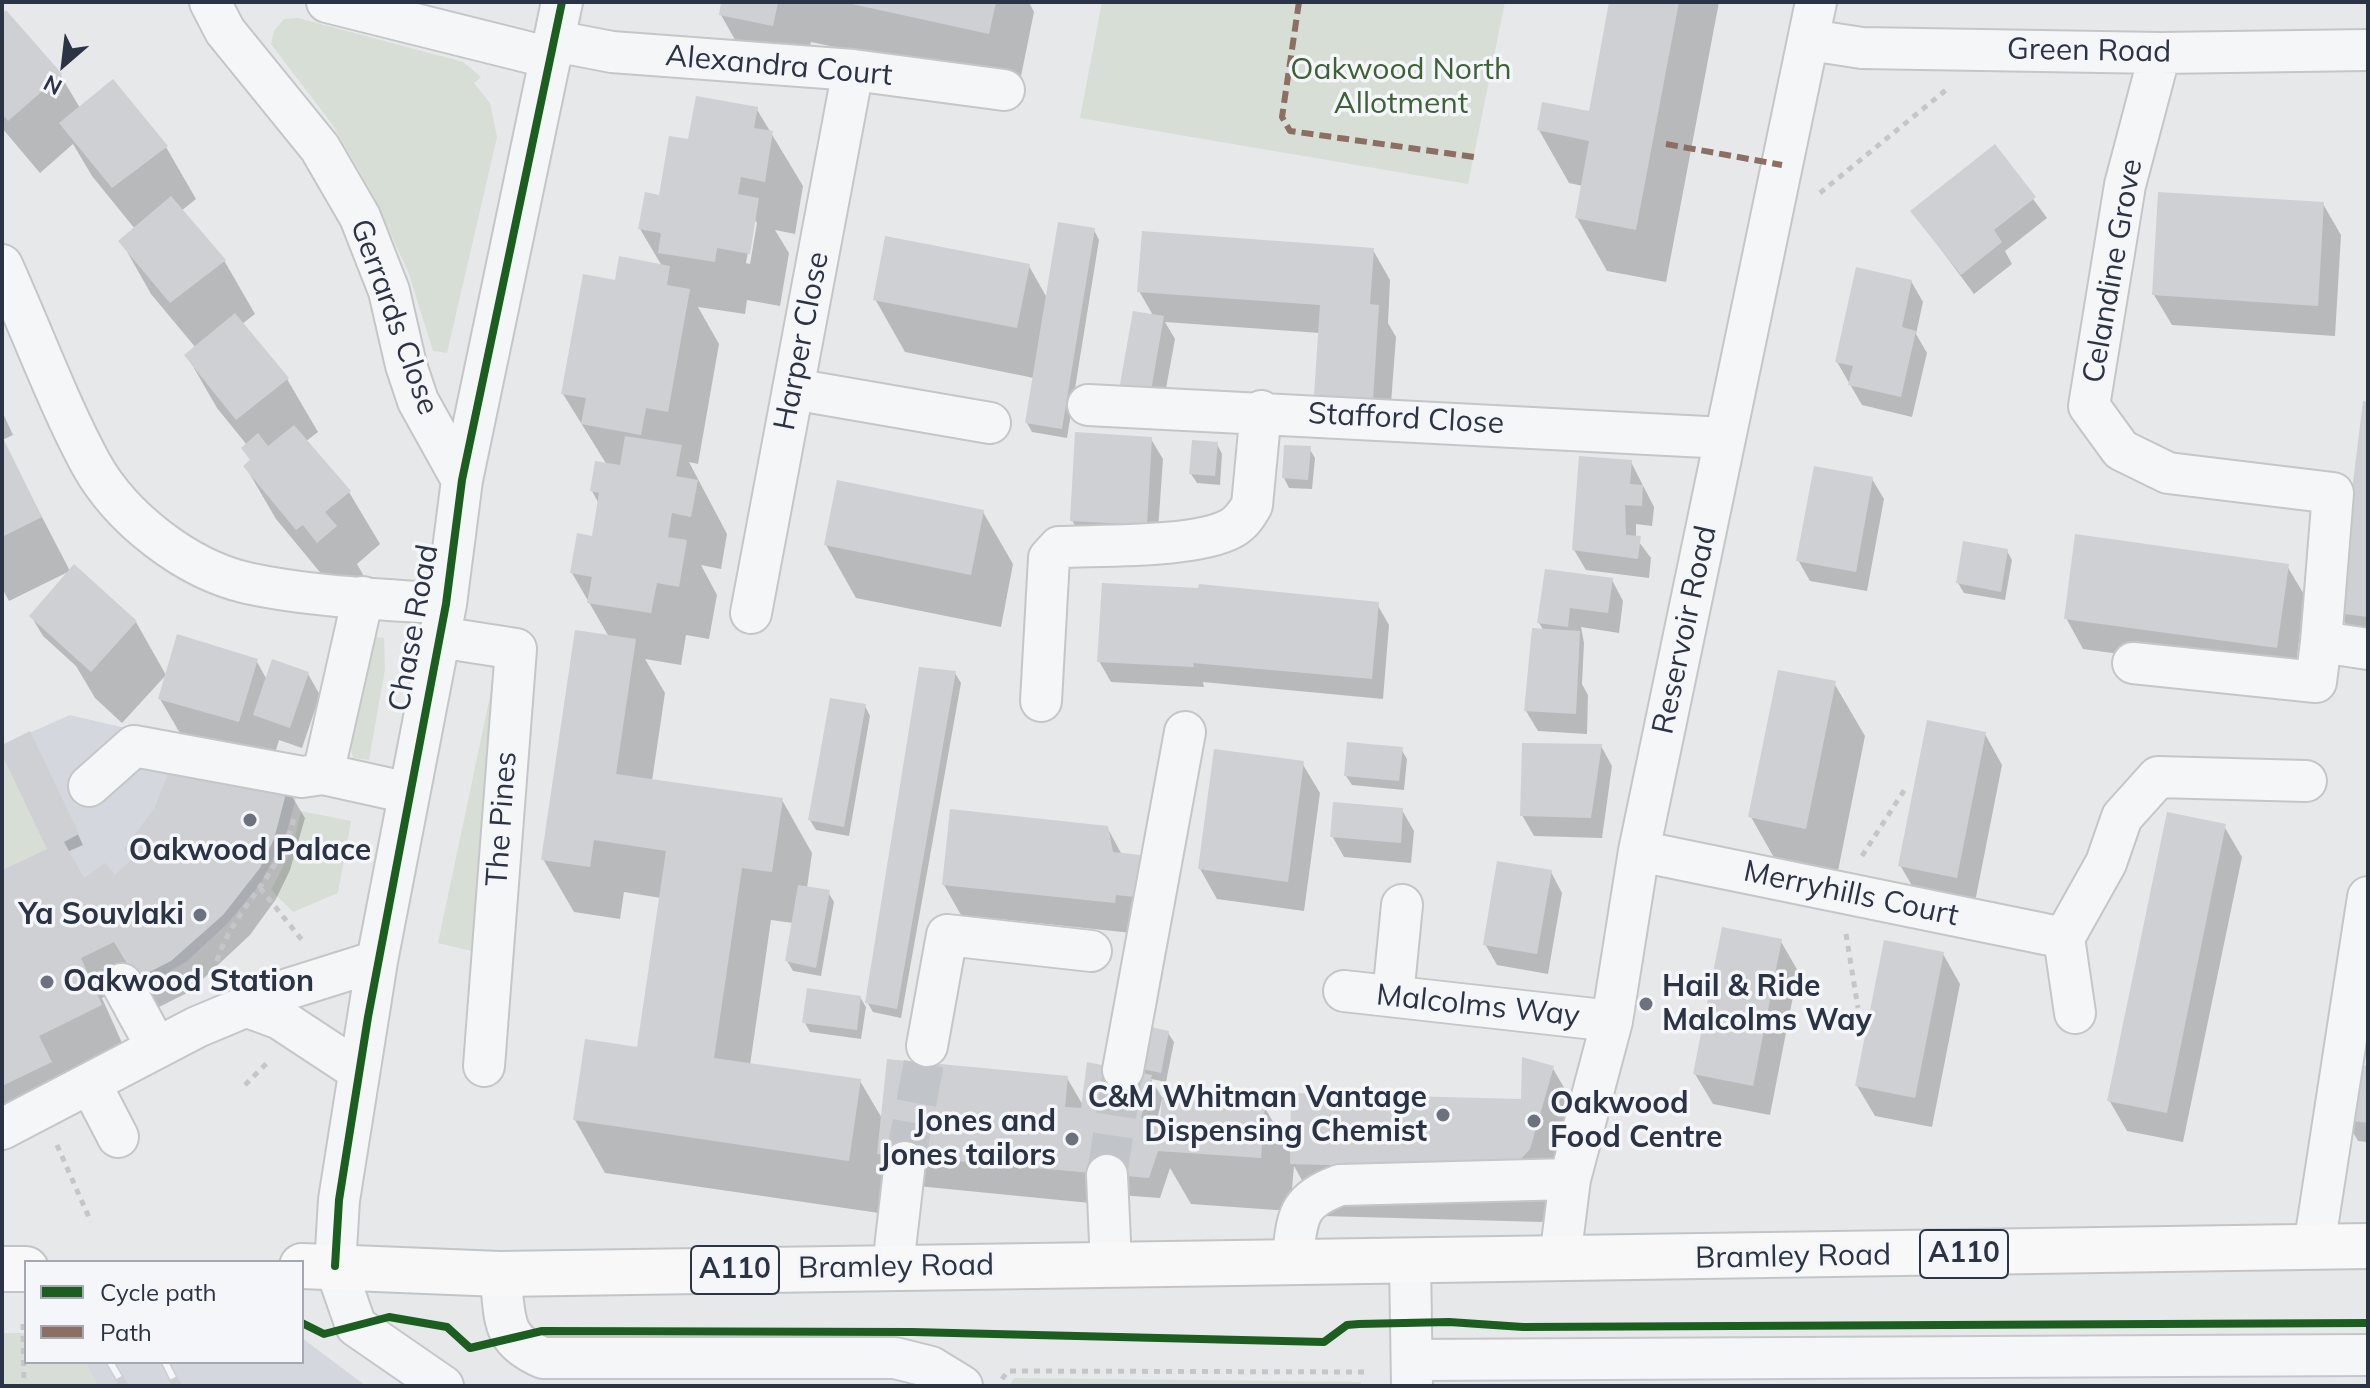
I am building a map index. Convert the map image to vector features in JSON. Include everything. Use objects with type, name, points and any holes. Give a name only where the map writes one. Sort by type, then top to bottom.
[{"type":"main road","name":"Bramley Road","points":[[318,1266],[500,1274],[2368,1246]]},
{"type":"main road","points":[[2,1269],[24,1269]]},
{"type":"street","name":"Gerrards Close","points":[[210,2],[225,31],[320,148],[360,217],[389,291],[406,365],[418,401],[462,480]]},
{"type":"street","name":"Alexandra Court","points":[[327,2],[553,50],[853,70],[1004,90]]},
{"type":"street","name":"Chase Road","points":[[318,1266],[339,1200],[377,961],[442,620],[462,480],[562,2]]},
{"type":"street","name":"Green Road","points":[[1813,21],[1862,48],[2160,53],[2368,50]]},
{"type":"street","name":"Reservoir Road","points":[[1560,1259],[1570,1179],[1612,1021],[1639,851],[1764,239],[1813,21]]},
{"type":"street","name":"Celandine Grove","points":[[2133,663],[2316,682],[2333,493],[2168,473],[2121,450],[2089,406],[2125,185],[2160,53]]},
{"type":"street","name":"Harper Close","points":[[751,613],[853,70]]},
{"type":"street","points":[[2,265],[92,465],[125,509],[169,547],[208,570],[246,583],[363,597],[442,620]]},
{"type":"street","points":[[793,389],[990,423]]},
{"type":"street","name":"Stafford Close","points":[[1088,405],[1261,411],[1725,438]]},
{"type":"street","points":[[1041,701],[1049,558],[1059,547],[1147,543],[1231,529],[1245,518],[1252,505],[1261,411]]},
{"type":"street","points":[[323,774],[363,597]]},
{"type":"street","name":"The Pines","points":[[442,620],[516,649],[484,1066]]},
{"type":"street","points":[[2321,642],[2368,649]]},
{"type":"street","points":[[1123,1070],[1185,732]]},
{"type":"street","points":[[89,786],[134,746],[302,777],[323,774],[409,793]]},
{"type":"street","points":[[2075,1013],[2064,938],[2106,863],[2122,817],[2158,777],[2306,781]]},
{"type":"street","name":"Merryhills Court","points":[[1639,851],[2064,938]]},
{"type":"street","points":[[2314,1247],[2368,897]]},
{"type":"street","points":[[1393,996],[1402,905]]},
{"type":"street","points":[[927,1046],[947,935],[1091,951]]},
{"type":"street","points":[[2,1129],[245,1006],[377,961]]},
{"type":"street","points":[[122,984],[157,1048]]},
{"type":"street","name":"Malcolms Way","points":[[1344,991],[1612,1021]]},
{"type":"street","points":[[245,1006],[280,1019],[359,1071]]},
{"type":"street","points":[[90,1083],[118,1137]]},
{"type":"street","points":[[893,1266],[905,1162]]},
{"type":"street","points":[[1107,1175],[1111,1264]]},
{"type":"street","points":[[1292,1262],[1298,1216],[1311,1196],[1340,1185],[1570,1179]]},
{"type":"street","points":[[1410,1262],[1412,1373],[2368,1355]]},
{"type":"street","points":[[318,1266],[356,1326],[443,1386]]},
{"type":"street","points":[[500,1274],[511,1338],[520,1348],[543,1358],[895,1358],[931,1367],[962,1386]]},
{"type":"path","points":[[1764,239],[1996,49]]},
{"type":"path","points":[[42,1109],[91,1222]]},
{"type":"path","points":[[13,1323],[24,1324]]},
{"type":"path","points":[[24,1364],[24,1386]]},
{"type":"path","points":[[996,1386],[1008,1371],[1369,1372]]},
{"type":"shaded area","points":[[70,715],[295,768],[298,791],[287,831],[261,883],[227,924],[186,962],[139,989],[64,842],[47,849],[2,755],[2,745]]},
{"type":"shaded area","points":[[304,1340],[366,1386],[98,1386],[86,1364],[304,1364]]},
{"type":"green space","name":"Oakwood North Allotment","points":[[1102,2],[1505,2],[1468,184],[1080,118]]},
{"type":"green space","points":[[298,18],[463,62],[481,77],[474,83],[490,103],[497,137],[447,353],[433,351],[409,274],[373,195],[332,124],[271,44],[274,31],[284,19]]},
{"type":"green space","points":[[374,637],[384,638],[385,669],[369,760],[353,758],[348,736]]},
{"type":"green space","points":[[492,687],[501,718],[476,952],[438,943]]},
{"type":"green space","points":[[2,755],[47,849],[2,870]]},
{"type":"green space","points":[[301,811],[351,821],[338,893],[293,912],[271,890],[292,849]]},
{"type":"green space","points":[[2,1333],[24,1333],[24,1364],[86,1364],[98,1386],[2,1386]]},
{"type":"green space","points":[[1014,1378],[1361,1382],[1361,1386],[1009,1386]]},
{"type":"building","points":[[721,2],[778,2],[773,26],[719,15]]},
{"type":"building","points":[[843,2],[996,2],[989,34]]},
{"type":"building","points":[[1609,2],[1679,2],[1636,230],[1575,218],[1589,141],[1537,130],[1542,102],[1589,111]]},
{"type":"building","points":[[6,10],[62,74],[8,121],[2,114],[2,14]]},
{"type":"building","points":[[113,79],[168,146],[112,188],[59,123]]},
{"type":"building","points":[[696,96],[758,107],[754,128],[773,131],[765,182],[741,177],[738,194],[759,198],[750,254],[717,248],[715,262],[658,253],[661,233],[638,229],[645,192],[659,195],[669,136],[688,139]]},
{"type":"building","points":[[1995,144],[2036,197],[1994,230],[2002,242],[1961,275],[1910,211]]},
{"type":"building","points":[[2158,192],[2324,202],[2318,306],[2152,295]]},
{"type":"building","points":[[171,196],[226,260],[170,303],[118,241]]},
{"type":"building","points":[[1058,222],[1095,228],[1062,429],[1025,423]]},
{"type":"building","points":[[1142,231],[1374,248],[1370,304],[1379,305],[1373,400],[1314,395],[1320,305],[1137,292]]},
{"type":"building","points":[[885,236],[1030,264],[1017,328],[873,300]]},
{"type":"building","points":[[619,256],[670,266],[667,285],[690,289],[668,412],[646,408],[641,435],[581,424],[586,398],[561,394],[583,274],[615,280]]},
{"type":"building","points":[[1856,267],[1912,280],[1902,327],[1916,331],[1901,397],[1848,385],[1853,366],[1835,362]]},
{"type":"building","points":[[1133,311],[1164,316],[1150,396],[1119,390]]},
{"type":"building","points":[[235,313],[289,378],[236,420],[184,355]]},
{"type":"building","points":[[2363,401],[2368,402],[2368,617],[2337,613]]},
{"type":"building","points":[[294,425],[351,491],[325,512],[337,526],[317,543],[303,525],[296,530],[243,466],[250,460],[241,448],[258,433],[268,446]]},
{"type":"building","points":[[1075,432],[1152,437],[1147,525],[1070,521]]},
{"type":"building","points":[[625,436],[682,445],[676,476],[698,480],[691,517],[672,513],[668,537],[687,540],[679,587],[657,583],[651,613],[587,603],[592,577],[570,573],[577,533],[592,536],[599,493],[590,491],[595,461],[620,465]]},
{"type":"building","points":[[1192,440],[1218,442],[1215,476],[1189,474]]},
{"type":"building","points":[[2,441],[42,517],[2,537]]},
{"type":"building","points":[[1284,445],[1311,446],[1308,480],[1282,478]]},
{"type":"building","points":[[1579,456],[1632,460],[1630,484],[1643,485],[1642,506],[1625,505],[1626,535],[1641,536],[1638,559],[1572,550]]},
{"type":"building","points":[[1814,466],[1873,477],[1856,572],[1796,561]]},
{"type":"building","points":[[837,480],[984,510],[971,575],[824,545]]},
{"type":"building","points":[[2075,534],[2289,564],[2277,648],[2064,619]]},
{"type":"building","points":[[1963,541],[2008,549],[2001,592],[1956,583]]},
{"type":"building","points":[[74,564],[137,621],[91,672],[29,616]]},
{"type":"building","points":[[1545,569],[1613,578],[1608,613],[1570,608],[1568,627],[1537,623]]},
{"type":"building","points":[[1102,583],[1198,588],[1199,584],[1379,602],[1372,679],[1193,663],[1194,667],[1097,662]]},
{"type":"building","points":[[1532,628],[1580,631],[1576,714],[1524,711]]},
{"type":"building","points":[[575,630],[636,639],[616,774],[783,798],[772,872],[742,868],[714,1058],[861,1079],[849,1161],[573,1120],[585,1039],[637,1047],[666,851],[594,840],[590,867],[541,860]]},
{"type":"building","points":[[177,634],[258,659],[239,722],[158,699]]},
{"type":"building","points":[[272,659],[309,672],[290,728],[253,715]]},
{"type":"building","points":[[919,667],[956,671],[897,1009],[865,1003]]},
{"type":"building","points":[[1778,670],[1836,681],[1806,829],[1748,817]]},
{"type":"building","points":[[830,698],[866,704],[844,827],[808,820]]},
{"type":"building","points":[[1927,720],[1986,732],[1957,878],[1898,866]]},
{"type":"building","points":[[30,731],[79,834],[64,842],[84,878],[105,863],[115,875],[132,859],[124,849],[154,809],[173,761],[288,786],[274,839],[260,868],[223,915],[171,961],[136,979],[114,942],[81,958],[102,1005],[39,1036],[52,1062],[2,1086],[2,870],[47,849],[2,755],[2,745]]},
{"type":"building","points":[[1347,742],[1403,747],[1399,781],[1344,776]]},
{"type":"building","points":[[1522,743],[1602,744],[1591,818],[1520,816]]},
{"type":"building","points":[[1214,749],[1304,761],[1288,882],[1198,869]]},
{"type":"building","points":[[1333,802],[1403,808],[1401,843],[1330,837]]},
{"type":"building","points":[[950,809],[1108,826],[1113,852],[1140,855],[1135,897],[1116,895],[1115,903],[942,885]]},
{"type":"building","points":[[2167,812],[2226,824],[2167,1113],[2107,1101]]},
{"type":"building","points":[[1497,861],[1552,870],[1537,954],[1483,945]]},
{"type":"building","points":[[798,885],[830,890],[816,968],[785,961]]},
{"type":"building","points":[[1722,927],[1782,939],[1753,1086],[1693,1074]]},
{"type":"building","points":[[1884,940],[1944,952],[1915,1098],[1855,1086]]},
{"type":"building","points":[[807,988],[861,996],[857,1030],[802,1023]]},
{"type":"building","points":[[1136,1024],[1169,1031],[1161,1073],[1128,1066]]},
{"type":"building","points":[[1522,1057],[1554,1066],[1530,1149],[1511,1170],[1290,1164],[1291,1093],[1521,1099]]},
{"type":"building","points":[[887,1059],[1068,1076],[1065,1107],[1081,1108],[1087,1062],[1152,1075],[1141,1118],[1160,1122],[1162,1097],[1265,1104],[1261,1158],[1158,1151],[1149,1178],[877,1154]]},
{"type":"building","points":[[2350,1064],[2368,1066],[2368,1123],[2344,1120]]},
{"type":"tunnel","points":[[905,1162],[927,1046]]},
{"type":"tunnel","points":[[1107,1175],[1123,1070]]},
{"type":"railway","points":[[111,1364],[124,1386]]},
{"type":"railway","points":[[166,1364],[177,1386]]},
{"type":"marked path","points":[[1299,2],[1282,117],[1290,131],[1474,157]]},
{"type":"marked path","points":[[1666,144],[1782,165]]},
{"type":"cycle path","points":[[335,1266],[339,1200],[368,1017],[446,604],[462,480],[562,2]]},
{"type":"cycle path","points":[[304,1324],[324,1334],[389,1317],[447,1327],[470,1348],[542,1331],[912,1332],[1324,1342],[1347,1325],[1449,1322],[1523,1327],[2368,1323]]},
{"type":"place","name":"Oakwood Palace","points":[[250,820]]},
{"type":"place","name":"Ya Souvlaki","points":[[200,915]]},
{"type":"place","name":"Oakwood Station","points":[[47,982]]},
{"type":"place","name":"Hail & Ride Malcolms Way","points":[[1646,1004]]},
{"type":"place","name":"C&M Whitman Vantage Dispensing Chemist","points":[[1443,1115]]},
{"type":"place","name":"Oakwood Food Centre","points":[[1534,1121]]},
{"type":"place","name":"Jones and Jones tailors","points":[[1072,1139]]}]
